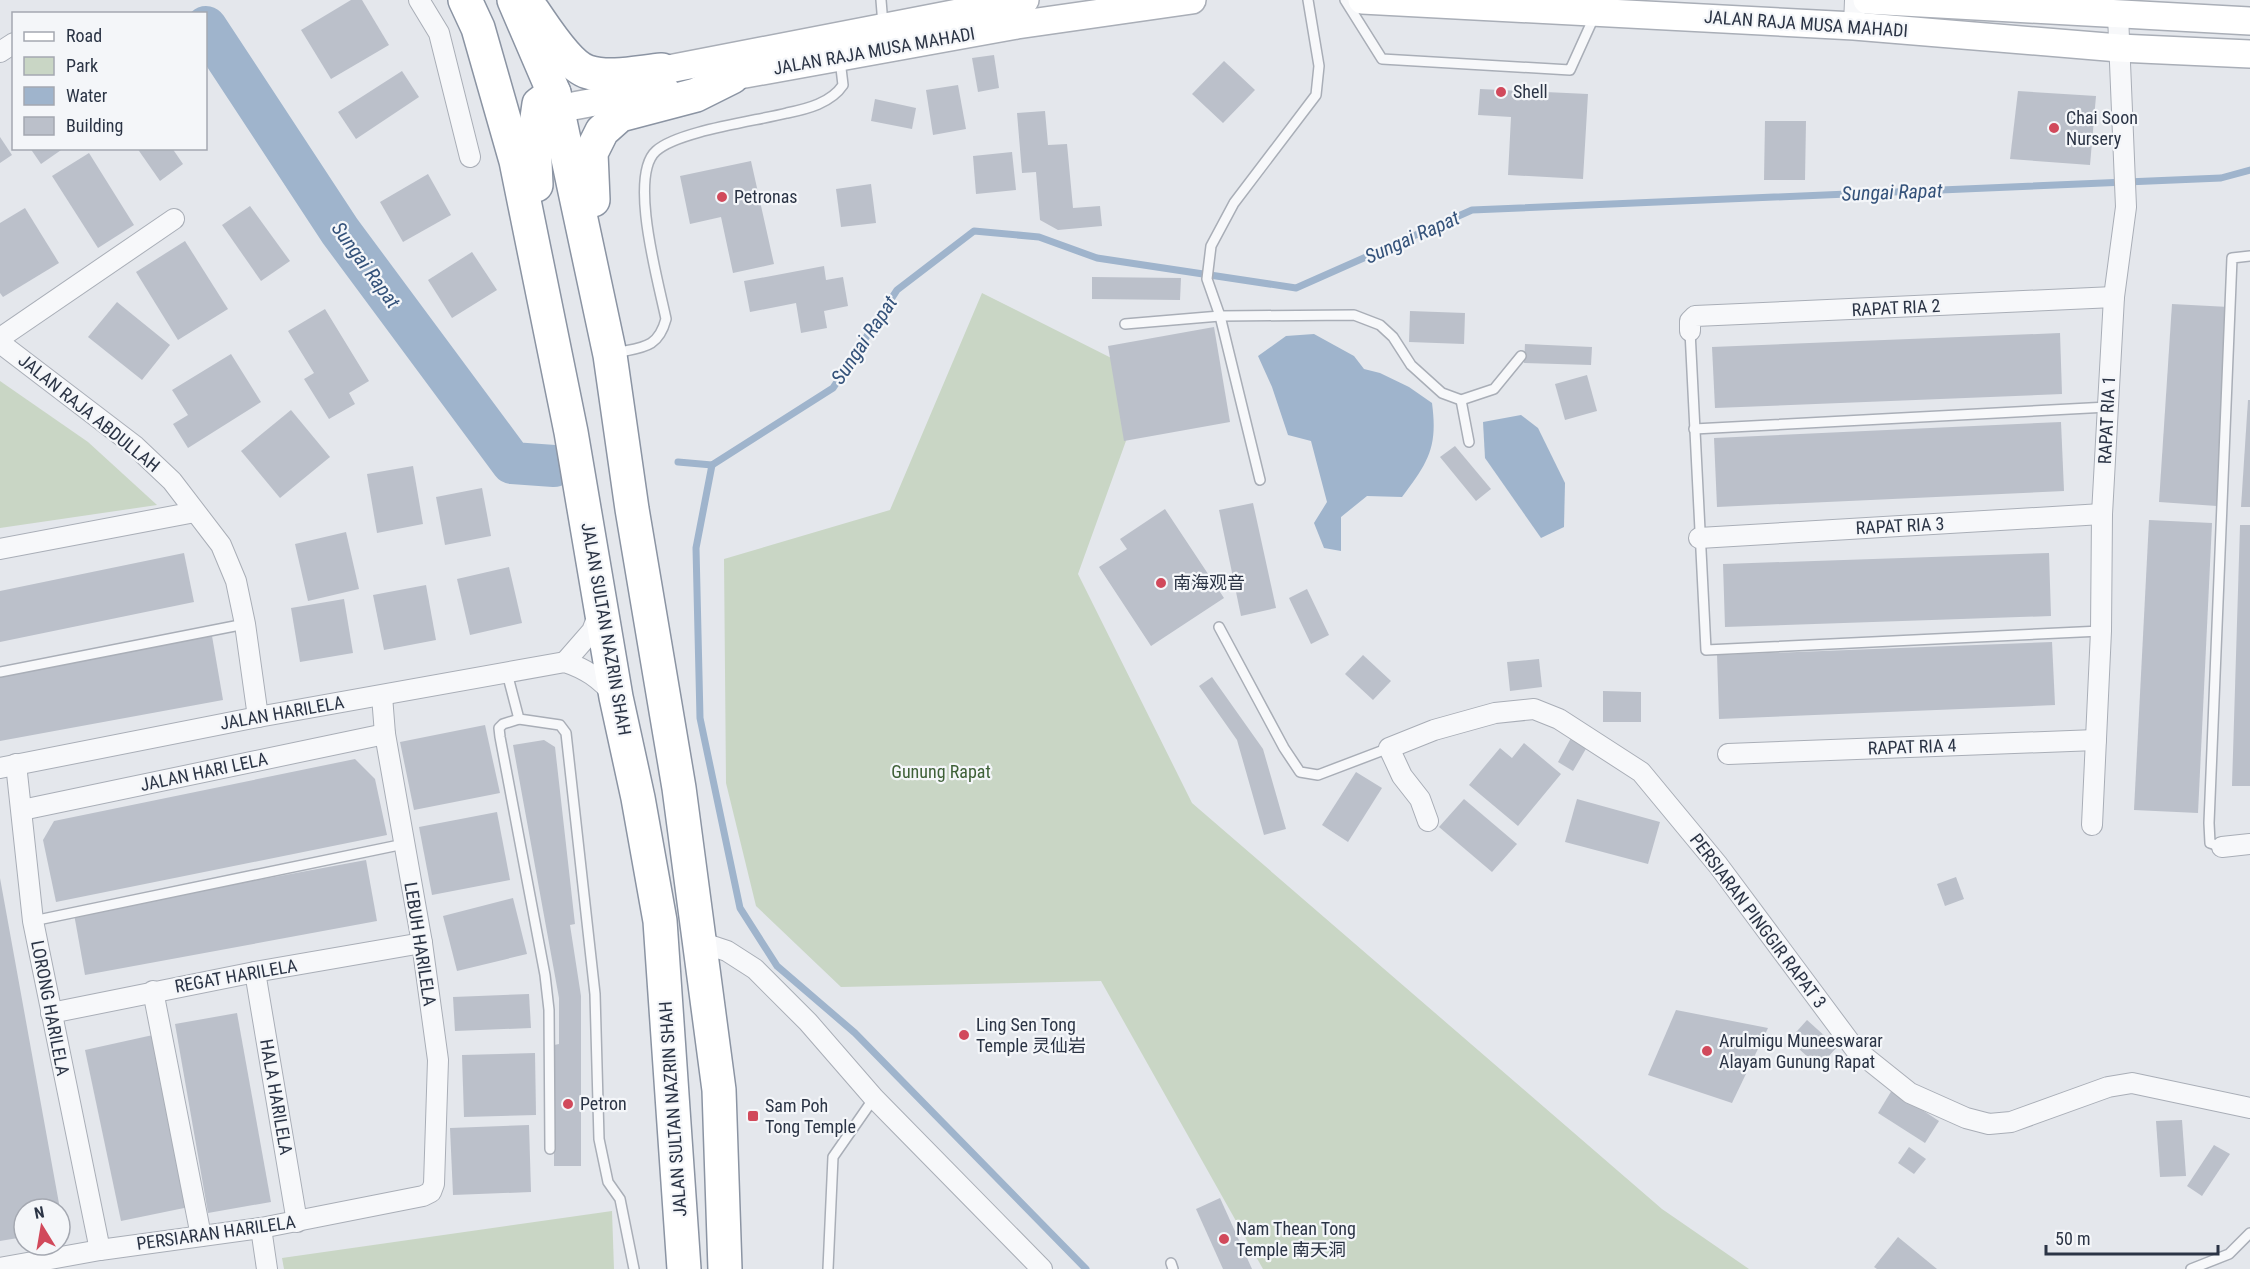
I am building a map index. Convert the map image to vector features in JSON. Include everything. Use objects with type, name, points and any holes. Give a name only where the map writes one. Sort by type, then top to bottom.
[{"type":"highway","points":[[514,0],[550,102],[601,304],[610,355],[632,509],[679,788],[719,1090],[725,1269]]},
{"type":"highway","points":[[525,0],[560,49],[586,72],[604,75],[662,70]]},
{"type":"highway","points":[[471,14],[512,88],[550,102]]},
{"type":"highway","name":"JALAN SULTAN NAZRIN SHAH","points":[[471,14],[516,161],[556,358],[616,697],[638,798],[660,921],[684,1269]]},
{"type":"highway","points":[[601,304],[591,153],[602,131],[620,115],[696,95],[732,77]]},
{"type":"highway","points":[[550,102],[534,139],[534,167],[556,358]]},
{"type":"main road","name":"JALAN RAJA MUSA MAHADI","points":[[550,102],[732,77],[837,47],[884,28],[959,5],[1025,0]]},
{"type":"main road","name":"JALAN RAJA MUSA MAHADI","points":[[550,102],[662,70],[1017,25],[1192,0]]},
{"type":"main road","name":"JALAN RAJA MUSA MAHADI","points":[[1362,0],[1855,13],[2119,48],[2250,54]]},
{"type":"main road","name":"JALAN RAJA MUSA MAHADI","points":[[1867,0],[2250,21]]},
{"type":"street","points":[[419,0],[439,33],[470,157]]},
{"type":"street","name":"RAPAT RIA 1","points":[[2092,825],[2101,631],[2102,514],[2114,297],[2126,207],[2126,154],[2118,15]]},
{"type":"street","points":[[0,338],[174,219]]},
{"type":"street","name":"RAPAT RIA 2","points":[[1690,331],[1690,321],[1695,316],[2114,297]]},
{"type":"street","name":"JALAN RAJA ABDULLAH","points":[[0,343],[135,446],[172,481],[221,545],[236,581],[245,624],[258,717]]},
{"type":"street","points":[[0,549],[195,512]]},
{"type":"street","name":"RAPAT RIA 3","points":[[1699,538],[2102,514]]},
{"type":"street","points":[[601,610],[591,631],[565,662],[583,668],[599,678],[616,697]]},
{"type":"street","name":"JALAN HARILELA","points":[[8,766],[258,717],[565,662]]},
{"type":"street","name":"LEBUH HARILELA","points":[[382,696],[385,734],[422,943],[438,1060],[434,1184],[431,1192]]},
{"type":"street","name":"PERSIARAN PINGGIR RAPAT 3","points":[[1389,748],[1434,730],[1495,713],[1534,710],[1558,719],[1641,772],[1718,865],[1855,1049],[1911,1093],[1966,1118],[1989,1124],[2011,1122],[2108,1087],[2132,1083],[2250,1108]]},
{"type":"street","name":"JALAN HARI LELA","points":[[22,810],[385,734]]},
{"type":"street","name":"RAPAT RIA 4","points":[[1728,754],[2096,740]]},
{"type":"street","points":[[1389,748],[1402,776],[1420,799],[1428,821]]},
{"type":"street","name":"LORONG HARILELA","points":[[8,766],[22,810],[33,921],[100,1250]]},
{"type":"street","points":[[2222,847],[2250,844]]},
{"type":"street","points":[[700,942],[727,951],[755,969],[808,1022],[874,1098],[1042,1269]]},
{"type":"street","name":"REGAT HARILELA","points":[[51,1013],[255,972],[422,943]]},
{"type":"street","name":"HALA HARILELA","points":[[255,972],[297,1222]]},
{"type":"street","points":[[153,992],[201,1236]]},
{"type":"street","name":"PERSIARAN HARILELA","points":[[0,1268],[100,1250],[297,1222],[423,1196],[431,1192]]},
{"type":"street","points":[[261,1228],[267,1269]]},
{"type":"lane","points":[[881,0],[884,28]]},
{"type":"lane","points":[[1260,480],[1220,316],[1207,279],[1209,259],[1211,246],[1234,203],[1316,95],[1319,66],[1308,0]]},
{"type":"lane","points":[[1345,0],[1382,59],[1570,70],[1597,6]]},
{"type":"lane","points":[[610,355],[653,344],[663,333],[666,319],[644,204],[644,172],[655,151],[677,139],[797,111],[830,99],[843,85],[837,47]]},
{"type":"lane","points":[[2222,847],[2210,843],[2209,823],[2232,258],[2250,256]]},
{"type":"lane","points":[[1125,324],[1220,316],[1354,315],[1380,325],[1393,337],[1411,365],[1442,393],[1461,400],[1494,389],[1521,356]]},
{"type":"lane","points":[[1690,331],[1706,650],[2101,631]]},
{"type":"lane","points":[[1461,400],[1469,442]]},
{"type":"lane","points":[[1694,429],[2108,407]]},
{"type":"lane","points":[[0,672],[245,624]]},
{"type":"lane","points":[[1219,627],[1284,748],[1300,772],[1318,775],[1389,748]]},
{"type":"lane","points":[[507,673],[519,719]]},
{"type":"lane","points":[[550,1149],[549,1010],[545,975],[500,737],[500,728],[503,724],[519,719],[560,725],[566,733],[595,994],[598,1139],[608,1182],[620,1199],[634,1269]]},
{"type":"lane","points":[[33,921],[404,844]]},
{"type":"lane","points":[[828,1269],[833,1157],[874,1098]]},
{"type":"lane","points":[[2191,1269],[2229,1254],[2250,1233]]},
{"type":"green space","name":"Gunung Rapat","points":[[982,293],[1149,377],[1078,574],[1192,803],[1662,1209],[1749,1269],[1263,1269],[1101,981],[841,987],[756,906],[726,783],[724,559],[890,510]]},
{"type":"green space","points":[[0,381],[88,442],[157,505],[0,528]]},
{"type":"green space","points":[[612,1211],[614,1269],[284,1269],[282,1258]]},
{"type":"water","points":[[1314,334],[1354,356],[1364,369],[1380,373],[1409,387],[1432,403],[1434,419],[1434,432],[1429,454],[1402,497],[1367,496],[1341,517],[1341,551],[1324,548],[1314,523],[1327,502],[1311,441],[1288,435],[1272,387],[1258,356],[1286,336]]},
{"type":"water","points":[[1521,415],[1538,428],[1565,483],[1564,527],[1541,538],[1485,458],[1483,422]]},
{"type":"building","points":[[351,0],[362,0],[389,45],[331,79],[301,30]]},
{"type":"building","points":[[994,55],[999,88],[978,92],[972,58]]},
{"type":"building","points":[[1224,61],[1255,90],[1223,123],[1192,94]]},
{"type":"building","points":[[402,71],[419,97],[356,139],[338,112]]},
{"type":"building","points":[[958,85],[966,129],[933,135],[926,90]]},
{"type":"building","points":[[1480,89],[1588,94],[1583,179],[1508,175],[1511,117],[1478,115]]},
{"type":"building","name":"Chai Soon Nursery","points":[[2018,91],[2096,96],[2090,165],[2010,159]]},
{"type":"building","points":[[875,99],[916,108],[912,129],[871,121]]},
{"type":"building","points":[[1045,111],[1048,145],[1067,144],[1073,208],[1100,206],[1102,226],[1058,230],[1040,220],[1036,172],[1022,173],[1017,113]]},
{"type":"building","points":[[1765,121],[1806,121],[1805,180],[1764,180]]},
{"type":"building","points":[[0,137],[12,155],[0,163]]},
{"type":"building","points":[[31,150],[61,150],[41,164]]},
{"type":"building","points":[[138,150],[173,150],[183,164],[160,181]]},
{"type":"building","points":[[1012,152],[1016,190],[976,194],[973,156]]},
{"type":"building","points":[[89,153],[134,225],[98,248],[52,176]]},
{"type":"building","name":"Petronas","points":[[751,161],[774,264],[733,273],[721,217],[690,224],[680,176]]},
{"type":"building","points":[[428,174],[451,215],[403,242],[380,202]]},
{"type":"building","points":[[871,184],[876,223],[841,227],[836,189]]},
{"type":"building","points":[[250,206],[290,261],[261,281],[222,225]]},
{"type":"building","points":[[25,208],[59,263],[3,297],[0,293],[0,223]]},
{"type":"building","points":[[185,241],[228,309],[178,340],[136,272]]},
{"type":"building","points":[[472,252],[497,290],[452,318],[428,280]]},
{"type":"building","points":[[824,266],[826,280],[843,277],[848,306],[824,311],[827,328],[801,333],[796,303],[750,312],[744,281]]},
{"type":"building","points":[[1092,277],[1181,278],[1180,300],[1092,299]]},
{"type":"building","points":[[117,302],[170,345],[142,380],[88,337]]},
{"type":"building","points":[[2172,304],[2229,307],[2217,506],[2159,502]]},
{"type":"building","points":[[325,309],[369,381],[349,393],[355,404],[329,419],[304,379],[314,373],[288,331]]},
{"type":"building","points":[[1410,311],[1465,313],[1464,344],[1409,342]]},
{"type":"building","points":[[1214,327],[1230,422],[1124,441],[1108,346]]},
{"type":"building","points":[[2060,333],[2062,394],[1715,408],[1712,347]]},
{"type":"building","points":[[1525,344],[1592,347],[1591,365],[1524,363]]},
{"type":"building","points":[[231,354],[261,402],[188,448],[173,424],[188,415],[172,390]]},
{"type":"building","points":[[1587,375],[1597,411],[1565,420],[1555,384]]},
{"type":"building","points":[[2248,400],[2250,400],[2250,507],[2241,507]]},
{"type":"building","points":[[291,410],[330,457],[280,498],[241,451]]},
{"type":"building","points":[[2061,422],[2064,491],[1717,507],[1714,438]]},
{"type":"building","points":[[1455,446],[1491,489],[1476,501],[1440,457]]},
{"type":"building","points":[[413,466],[423,524],[377,533],[367,474]]},
{"type":"building","points":[[482,488],[491,536],[445,545],[436,497]]},
{"type":"building","points":[[1253,503],[1276,608],[1241,616],[1219,510]]},
{"type":"building","name":"南海观音","points":[[1165,509],[1224,598],[1151,646],[1099,567],[1127,549],[1120,539]]},
{"type":"building","points":[[2149,520],[2212,523],[2198,813],[2134,810]]},
{"type":"building","points":[[2240,525],[2250,525],[2250,786],[2232,786]]},
{"type":"building","points":[[346,532],[359,589],[308,601],[295,544]]},
{"type":"building","points":[[184,553],[194,602],[0,642],[0,591]]},
{"type":"building","points":[[2049,553],[2051,616],[1725,627],[1723,564]]},
{"type":"building","points":[[509,567],[522,623],[470,635],[457,579]]},
{"type":"building","points":[[426,585],[436,640],[384,650],[373,595]]},
{"type":"building","points":[[1307,589],[1329,635],[1311,644],[1289,598]]},
{"type":"building","points":[[344,599],[353,653],[300,662],[291,608]]},
{"type":"building","points":[[212,636],[223,700],[0,741],[0,676]]},
{"type":"building","points":[[2052,642],[2055,705],[1719,719],[1717,655]]},
{"type":"building","points":[[1363,655],[1391,681],[1373,700],[1345,674]]},
{"type":"building","points":[[1539,659],[1542,687],[1510,691],[1507,662]]},
{"type":"building","points":[[1212,677],[1263,749],[1286,829],[1264,835],[1237,740],[1199,686]]},
{"type":"building","points":[[1603,691],[1641,692],[1641,722],[1603,722]]},
{"type":"building","points":[[485,725],[500,793],[414,810],[400,742]]},
{"type":"building","points":[[1571,738],[1587,747],[1573,771],[1558,762]]},
{"type":"building","points":[[544,740],[555,747],[575,924],[570,925],[581,996],[581,1166],[554,1166],[554,1045],[559,1044],[559,998],[513,745]]},
{"type":"building","points":[[1524,743],[1561,774],[1518,826],[1469,785],[1500,748],[1512,758]]},
{"type":"building","points":[[355,759],[375,779],[387,835],[56,902],[43,840],[54,821]]},
{"type":"building","points":[[1356,772],[1382,788],[1348,842],[1322,825]]},
{"type":"building","points":[[1464,799],[1517,844],[1492,872],[1439,827]]},
{"type":"building","points":[[1577,799],[1660,822],[1648,864],[1565,842]]},
{"type":"building","points":[[497,812],[510,880],[432,895],[419,827]]},
{"type":"building","points":[[366,860],[377,921],[85,975],[74,914]]},
{"type":"building","points":[[1956,877],[1964,899],[1945,906],[1937,884]]},
{"type":"building","points":[[0,878],[58,1197],[12,1197],[12,1239],[0,1241]]},
{"type":"building","points":[[513,898],[527,954],[457,971],[443,916]]},
{"type":"building","points":[[529,994],[531,1028],[455,1031],[453,997]]},
{"type":"building","name":"Arulmigu Muneeswarar Alayam Gunung Rapat","points":[[1676,1010],[1768,1028],[1732,1103],[1648,1075]]},
{"type":"building","points":[[237,1013],[271,1202],[208,1213],[175,1024]]},
{"type":"building","points":[[1807,1020],[1837,1047],[1819,1067],[1789,1040]]},
{"type":"building","points":[[153,1035],[189,1207],[121,1221],[85,1050]]},
{"type":"building","points":[[535,1053],[536,1115],[464,1117],[462,1055]]},
{"type":"building","points":[[1892,1090],[1939,1121],[1925,1143],[1878,1113]]},
{"type":"building","points":[[2182,1120],[2186,1176],[2160,1177],[2156,1121]]},
{"type":"building","points":[[529,1125],[531,1192],[453,1195],[450,1128]]},
{"type":"building","points":[[2214,1145],[2230,1154],[2202,1196],[2187,1186]]},
{"type":"building","points":[[1909,1147],[1926,1159],[1914,1174],[1898,1163]]},
{"type":"building","name":"Nam Thean Tong Temple 南天洞","points":[[1220,1198],[1252,1269],[1223,1269],[1196,1209]]},
{"type":"building","points":[[1898,1237],[1937,1269],[1877,1269],[1874,1267]]},
{"type":"waterway","name":"Sungai Rapat","points":[[207,29],[340,231],[512,463],[554,466]]},
{"type":"waterway","name":"Sungai Rapat","points":[[678,462],[712,465],[833,388],[897,290],[974,231],[1039,237],[1097,258],[1296,288],[1472,210],[2221,178],[2250,170]]},
{"type":"waterway","points":[[712,465],[696,548],[700,718],[740,908],[777,966],[855,1033],[1086,1269]]},
{"type":"place","name":"Shell","points":[[1501,92]]},
{"type":"place","name":"Chai Soon Nursery","points":[[2054,128]]},
{"type":"place","name":"Petronas","points":[[722,197]]},
{"type":"place","name":"南海观音","points":[[1161,583]]},
{"type":"place","name":"Ling Sen Tong Temple 灵仙岩","points":[[964,1035]]},
{"type":"place","name":"Arulmigu Muneeswarar Alayam Gunung Rapat","points":[[1707,1051]]},
{"type":"place","name":"Petron","points":[[568,1104]]},
{"type":"place","name":"Sam Poh Tong Temple","points":[[753,1116]]},
{"type":"place","name":"Nam Thean Tong Temple 南天洞","points":[[1224,1239]]}]
